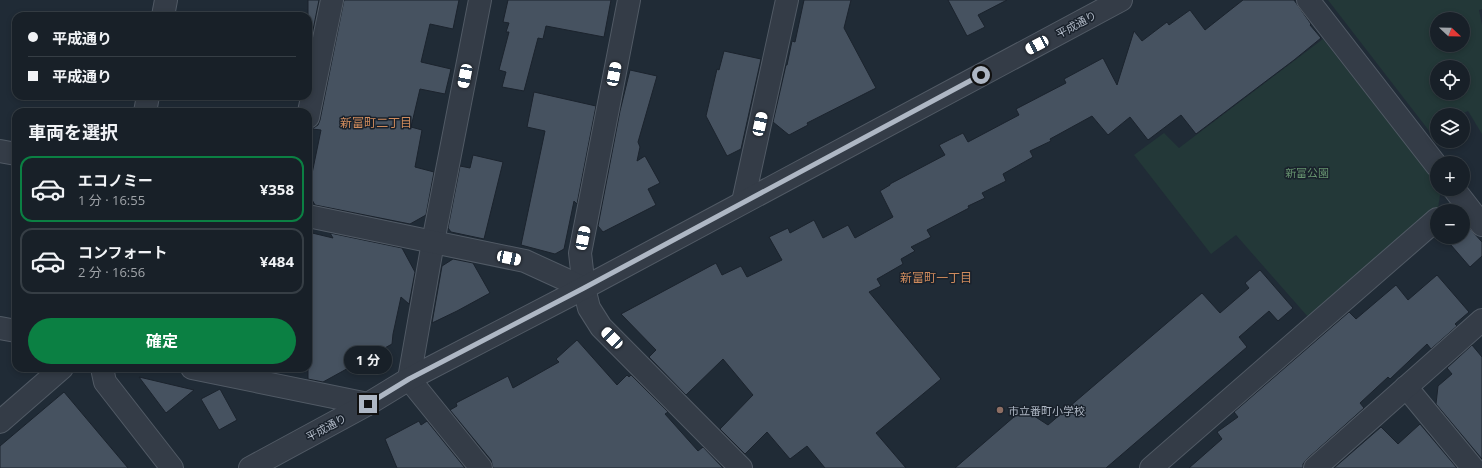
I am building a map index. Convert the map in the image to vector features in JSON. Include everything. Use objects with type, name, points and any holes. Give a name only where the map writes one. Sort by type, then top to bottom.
[{"type":"street","points":[[164,12],[166,0]]},
{"type":"street","points":[[312,98],[332,0]]},
{"type":"street","points":[[480,0],[433,242],[409,379],[481,468]]},
{"type":"street","points":[[629,0],[580,253],[584,288],[589,308],[601,327],[741,468]]},
{"type":"street","points":[[743,202],[787,0]]},
{"type":"street","name":"平成通り","points":[[250,468],[368,404],[409,379],[584,288],[1121,0]]},
{"type":"street","points":[[1308,0],[1430,157]]},
{"type":"street","points":[[0,151],[12,153]]},
{"type":"street","points":[[1454,199],[1482,225]]},
{"type":"street","points":[[312,217],[525,261],[584,288]]},
{"type":"street","points":[[1151,468],[1430,225]]},
{"type":"street","points":[[1315,468],[1482,320]]},
{"type":"street","points":[[0,328],[12,331]]},
{"type":"street","points":[[0,422],[57,372]]},
{"type":"street","points":[[103,372],[105,382],[172,468]]},
{"type":"street","points":[[212,372],[368,404]]},
{"type":"street","points":[[1406,387],[1473,468]]},
{"type":"green space","points":[[1328,0],[1482,0],[1482,9],[1479,10],[1482,25],[1482,134],[1470,114],[1470,108],[1430,108],[1430,132]]},
{"type":"green space","name":"新富公園","points":[[1323,39],[1430,174],[1430,196],[1440,196],[1439,204],[1430,204],[1430,215],[1309,318],[1236,235],[1211,254],[1134,155],[1164,133],[1179,148]]},
{"type":"building","points":[[308,0],[319,0],[312,35],[312,12],[308,12]]},
{"type":"building","points":[[344,0],[459,0],[453,29],[430,24],[421,62],[451,69],[445,94],[420,89],[411,127],[422,130],[415,167],[434,172],[426,215],[410,224],[315,205],[312,200],[312,174],[321,130],[312,129],[318,125]]},
{"type":"building","points":[[508,0],[611,0],[604,37],[546,26],[543,39],[538,38],[524,91],[502,87],[506,72],[499,70],[509,32],[506,32],[509,23],[503,22]]},
{"type":"building","points":[[804,0],[851,0],[844,28],[876,88],[807,123],[808,125],[789,135],[773,122],[792,41],[795,42]]},
{"type":"building","points":[[948,0],[1007,0],[978,15],[985,27],[967,36]]},
{"type":"building","points":[[1243,0],[1294,0],[1311,24],[1310,25],[1321,38],[1196,134],[1181,115],[1148,140],[1130,117],[1108,135],[1092,116],[1050,139],[1051,141],[1030,151],[1033,157],[1003,174],[1006,181],[982,193],[985,198],[968,206],[969,208],[927,230],[931,237],[911,247],[915,251],[901,259],[903,264],[877,279],[881,286],[869,292],[941,379],[876,433],[906,468],[825,468],[807,446],[790,459],[767,432],[745,454],[720,429],[753,395],[723,359],[686,395],[649,357],[656,350],[621,314],[716,263],[722,275],[741,266],[747,277],[782,260],[769,237],[788,228],[790,233],[814,220],[823,238],[848,225],[855,238],[893,217],[880,191],[890,184],[945,155],[939,145],[963,133],[968,142],[1019,115],[1016,109],[1066,83],[1064,79],[1103,58],[1117,85],[1134,31],[1142,41],[1167,22],[1169,25],[1190,10],[1205,30]]},
{"type":"building","points":[[724,51],[761,59],[741,149],[727,156],[706,116],[717,69],[719,70]]},
{"type":"building","points":[[630,70],[657,76],[638,142],[640,147],[637,161],[645,156],[660,183],[648,189],[656,205],[603,232],[598,226],[620,111]]},
{"type":"building","points":[[534,92],[596,106],[577,204],[574,201],[564,249],[555,254],[521,245],[545,131],[527,127]]},
{"type":"building","points":[[473,155],[503,162],[484,239],[451,232],[448,228],[460,166],[470,168]]},
{"type":"building","points":[[1470,229],[1482,242],[1482,256],[1470,267],[1450,244],[1470,244]]},
{"type":"building","points":[[312,233],[333,238],[330,233],[402,248],[415,272],[409,304],[401,297],[392,344],[323,382],[308,379],[308,372],[312,372]]},
{"type":"building","points":[[453,259],[473,263],[490,293],[432,323],[442,266]]},
{"type":"building","points":[[1260,270],[1293,308],[1278,321],[1269,311],[1239,337],[1247,347],[1106,468],[955,468],[1015,416],[1031,414],[1048,425],[1202,293],[1220,313],[1249,288],[1245,283]]},
{"type":"building","points":[[1437,275],[1469,312],[1455,324],[1457,326],[1431,349],[1427,344],[1390,379],[1388,377],[1360,403],[1364,408],[1307,459],[1303,464],[1303,468],[1189,468],[1222,439],[1217,432],[1238,417],[1234,412],[1349,312],[1356,319],[1396,285],[1408,300]]},
{"type":"building","points":[[577,340],[617,385],[627,375],[629,377],[631,375],[668,412],[665,414],[698,451],[703,447],[723,468],[493,468],[491,460],[450,410],[457,406],[456,403],[508,376],[513,388],[559,362],[556,359]]},
{"type":"building","points":[[1472,345],[1482,357],[1482,459],[1436,404],[1438,386],[1452,374],[1447,368]]},
{"type":"building","points":[[139,377],[194,390],[166,413]]},
{"type":"building","points":[[220,389],[237,420],[219,430],[201,399]]},
{"type":"building","points":[[64,392],[128,468],[0,468],[0,446]]},
{"type":"building","points":[[419,421],[421,425],[427,421],[465,468],[397,468],[385,439]]},
{"type":"building","points":[[1420,424],[1457,468],[1334,468],[1381,427],[1398,444]]},
{"type":"place","name":"市立番町小学校","points":[[1000,410]]},
{"type":"district","name":"新富町二丁目","points":[[376,122]]},
{"type":"district","name":"新富町一丁目","points":[[936,277]]},
{"type":"route","points":[[368,404],[409,379],[584,288],[981,75]]}]
